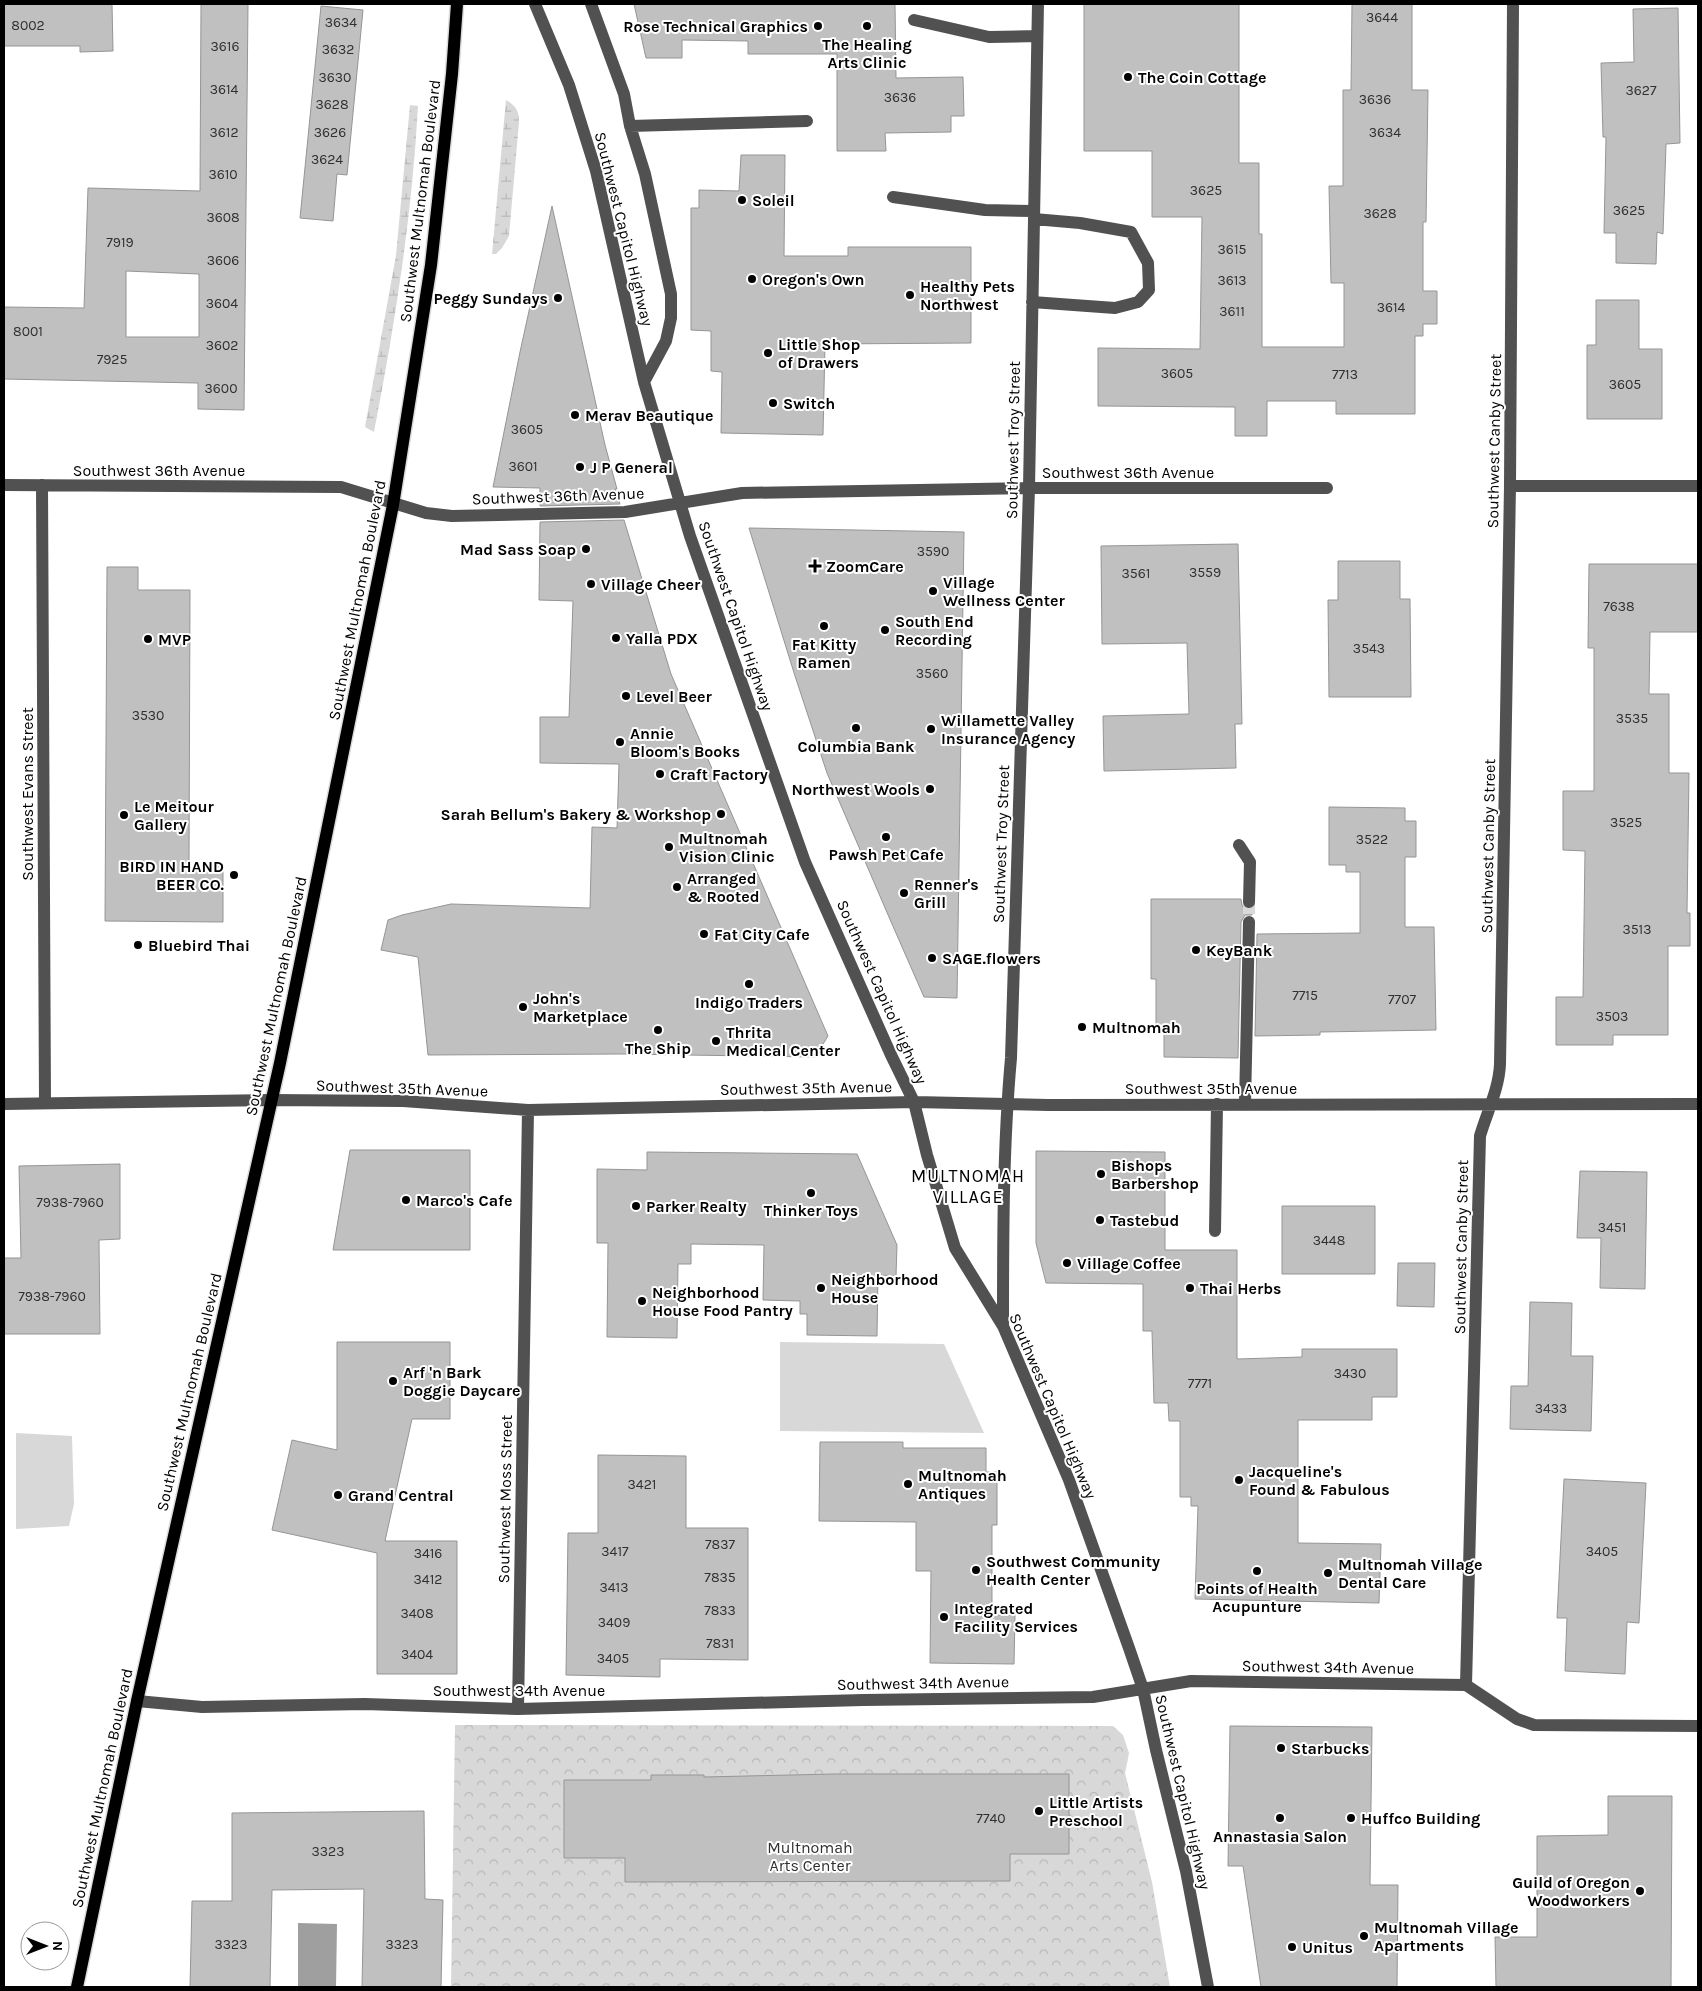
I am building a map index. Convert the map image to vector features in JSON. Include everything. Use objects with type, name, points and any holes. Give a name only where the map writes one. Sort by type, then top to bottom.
[{"type":"main road","name":"Southwest Multnomah Boulevard","points":[[77,1987],[137,1701],[271,1100],[394,505],[430,265],[451,83],[457,4]]},
{"type":"street","name":"Southwest Capitol Highway","points":[[535,4],[569,85],[596,170],[644,382],[690,536],[805,862],[891,1056],[914,1102],[927,1155],[955,1248],[1003,1326],[1069,1480],[1143,1689],[1186,1871],[1208,1987]]},
{"type":"street","points":[[591,4],[624,94],[630,126],[645,174],[671,294],[671,318],[666,341],[644,382]]},
{"type":"street","name":"Southwest Troy Street","points":[[1003,1326],[1003,1213],[1007,1104],[1011,1058],[1029,488],[1038,4]]},
{"type":"street","name":"Southwest Canby Street","points":[[1466,1685],[1480,1136],[1500,1075],[1510,486],[1513,4]]},
{"type":"street","points":[[914,20],[989,37],[1037,36]]},
{"type":"street","points":[[630,126],[806,121]]},
{"type":"street","points":[[893,197],[1034,215],[1131,232],[1148,263],[1149,290],[1138,302],[1115,308],[1032,302]]},
{"type":"street","name":"Southwest 36th Avenue","points":[[4,485],[341,487],[394,505],[426,513],[452,516],[625,512],[730,494],[1029,488],[1327,488]]},
{"type":"street","name":"Southwest Evans Street","points":[[42,485],[45,1103]]},
{"type":"street","points":[[1510,486],[1698,486]]},
{"type":"street","points":[[1239,846],[1250,862],[1249,902]]},
{"type":"street","points":[[1245,1104],[1249,922]]},
{"type":"street","name":"Southwest 35th Avenue","points":[[4,1104],[271,1100],[403,1101],[528,1110],[914,1102],[1007,1104],[1698,1104]]},
{"type":"street","points":[[1215,1231],[1217,1104]]},
{"type":"street","name":"Southwest Moss Street","points":[[518,1709],[528,1110]]},
{"type":"street","name":"Southwest 34th Avenue","points":[[137,1701],[202,1707],[365,1704],[518,1709],[864,1700],[1086,1697],[1191,1681],[1466,1685]]},
{"type":"street","points":[[1466,1685],[1517,1719],[1534,1725],[1698,1726]]},
{"type":"green space","points":[[506,100],[516,109],[519,122],[509,236],[502,248],[496,254],[492,254]]},
{"type":"green space","points":[[410,105],[418,106],[412,188],[396,310],[374,432],[365,427],[396,255]]},
{"type":"green space","points":[[780,1342],[944,1344],[984,1433],[780,1431]]},
{"type":"green space","points":[[16,1433],[72,1436],[74,1504],[69,1526],[16,1529]]},
{"type":"green space","name":"Multnomah Arts Center","points":[[455,1725],[1113,1726],[1123,1735],[1129,1753],[1125,1773],[1152,1882],[1170,1987],[451,1987]]},
{"type":"shaded area","points":[[298,1923],[337,1924],[336,1987],[298,1987]]},
{"type":"building","points":[[4,4],[112,4],[113,51],[80,52],[80,46],[4,46]]},
{"type":"building","points":[[201,4],[248,4],[244,410],[198,409],[198,383],[4,379],[4,307],[84,308],[88,188],[200,191]],"holes":[[[126,271],[199,274],[199,337],[126,337]]]},
{"type":"building","points":[[634,4],[895,4],[896,78],[963,77],[964,116],[951,116],[951,132],[885,133],[886,151],[837,151],[837,54],[748,54],[748,41],[682,40],[682,58],[646,58]]},
{"type":"building","points":[[1084,4],[1239,4],[1239,163],[1259,163],[1259,234],[1262,234],[1262,347],[1344,347],[1344,283],[1331,283],[1329,186],[1343,186],[1343,90],[1351,90],[1352,4],[1412,4],[1412,90],[1428,90],[1426,222],[1423,222],[1423,291],[1437,291],[1437,324],[1423,324],[1423,336],[1415,336],[1415,414],[1336,414],[1336,401],[1267,401],[1267,436],[1235,436],[1235,407],[1098,406],[1098,348],[1200,349],[1202,217],[1152,217],[1152,151],[1084,151]]},
{"type":"building","points":[[321,6],[363,10],[347,175],[337,174],[333,221],[300,218]]},
{"type":"building","points":[[1678,8],[1680,143],[1666,144],[1663,234],[1657,232],[1656,264],[1616,263],[1616,233],[1604,233],[1606,137],[1603,137],[1601,63],[1634,62],[1633,9]]},
{"type":"building","points":[[741,155],[785,155],[784,256],[848,256],[848,247],[971,247],[971,343],[825,344],[823,435],[721,433],[722,372],[711,371],[711,331],[691,330],[691,208],[699,208],[699,190],[739,191]]},
{"type":"building","points":[[552,206],[605,445],[617,489],[615,489],[620,504],[540,506],[540,488],[493,487]]},
{"type":"building","points":[[1596,300],[1639,300],[1639,349],[1662,349],[1662,419],[1587,419],[1587,345],[1596,345]]},
{"type":"building","points":[[624,520],[671,674],[828,1036],[815,1057],[623,1054],[428,1055],[418,957],[381,950],[388,920],[451,904],[590,908],[592,827],[617,828],[619,764],[540,763],[540,717],[569,717],[573,601],[539,600],[540,522]]},
{"type":"building","points":[[749,528],[964,532],[957,998],[924,997],[827,773]]},
{"type":"building","points":[[1238,544],[1242,724],[1235,724],[1236,768],[1104,771],[1103,716],[1189,714],[1187,643],[1102,644],[1101,546]]},
{"type":"building","points":[[1338,561],[1400,561],[1400,599],[1410,599],[1411,697],[1329,697],[1328,600],[1338,600]]},
{"type":"building","points":[[1589,564],[1698,564],[1698,632],[1650,632],[1649,694],[1669,694],[1669,773],[1689,773],[1687,913],[1690,913],[1690,946],[1668,946],[1668,1035],[1613,1035],[1613,1045],[1556,1045],[1556,997],[1583,997],[1585,851],[1563,850],[1563,791],[1594,791],[1594,648],[1588,648]]},
{"type":"building","points":[[107,567],[138,567],[138,590],[190,590],[189,866],[223,866],[223,922],[105,921]]},
{"type":"building","points":[[1329,807],[1405,808],[1405,821],[1416,821],[1416,857],[1405,857],[1405,927],[1434,927],[1436,1030],[1320,1032],[1320,1035],[1255,1036],[1257,934],[1360,933],[1360,872],[1346,872],[1346,865],[1329,865]]},
{"type":"building","name":"KeyBank","points":[[1151,899],[1241,899],[1244,909],[1252,909],[1252,915],[1245,915],[1241,922],[1238,1058],[1164,1057],[1164,1029],[1156,1029],[1156,979],[1151,979]]},
{"type":"building","name":"Marco's Cafe","points":[[350,1150],[470,1150],[470,1250],[333,1250]]},
{"type":"building","points":[[1036,1151],[1165,1152],[1165,1250],[1237,1250],[1237,1359],[1302,1357],[1302,1349],[1397,1349],[1397,1397],[1372,1397],[1372,1420],[1298,1420],[1298,1543],[1381,1544],[1379,1603],[1195,1599],[1198,1506],[1191,1506],[1191,1497],[1180,1497],[1180,1421],[1169,1421],[1168,1403],[1154,1403],[1152,1331],[1143,1331],[1143,1284],[1046,1283],[1036,1243]]},
{"type":"building","points":[[647,1152],[857,1154],[897,1245],[896,1276],[878,1275],[877,1336],[807,1335],[807,1314],[800,1314],[800,1301],[763,1300],[764,1245],[691,1244],[691,1264],[678,1264],[677,1338],[607,1337],[608,1243],[597,1243],[597,1169],[647,1170]]},
{"type":"building","points":[[120,1164],[120,1239],[99,1240],[100,1334],[4,1334],[4,1258],[21,1258],[19,1166]]},
{"type":"building","points":[[1580,1171],[1647,1172],[1645,1289],[1600,1288],[1601,1238],[1577,1238]]},
{"type":"building","points":[[1282,1206],[1375,1206],[1375,1274],[1282,1274]]},
{"type":"building","points":[[1398,1263],[1435,1263],[1434,1307],[1397,1306]]},
{"type":"building","points":[[1530,1302],[1572,1303],[1571,1356],[1593,1356],[1591,1431],[1510,1429],[1511,1386],[1528,1386]]},
{"type":"building","points":[[337,1342],[450,1342],[450,1419],[412,1419],[385,1541],[457,1541],[457,1674],[377,1674],[377,1553],[272,1530],[292,1440],[337,1450]]},
{"type":"building","points":[[820,1442],[903,1442],[903,1448],[986,1448],[986,1472],[997,1472],[997,1525],[992,1525],[992,1615],[1015,1615],[1014,1664],[930,1663],[931,1571],[916,1571],[916,1522],[819,1521]]},
{"type":"building","points":[[598,1455],[686,1456],[686,1528],[748,1528],[748,1660],[660,1659],[660,1677],[566,1675],[568,1533],[598,1533]]},
{"type":"building","points":[[1564,1479],[1646,1483],[1639,1623],[1627,1622],[1625,1674],[1565,1671],[1567,1618],[1557,1618]]},
{"type":"building","points":[[1230,1726],[1372,1727],[1370,1885],[1398,1885],[1397,1987],[1261,1987],[1243,1866],[1228,1866]]},
{"type":"building","points":[[834,1774],[1069,1774],[1069,1854],[1010,1854],[1010,1881],[625,1882],[625,1858],[564,1858],[564,1780],[651,1780],[651,1775],[704,1775],[704,1777]]},
{"type":"building","points":[[1608,1796],[1672,1796],[1671,1987],[1496,1987],[1495,1937],[1537,1937],[1537,1836],[1608,1835]]},
{"type":"building","points":[[424,1811],[425,1899],[443,1900],[441,1987],[362,1987],[364,1889],[272,1890],[270,1987],[190,1987],[192,1901],[232,1901],[232,1813]]},
{"type":"tunnel","points":[[1249,902],[1249,922]]},
{"type":"place","name":"Rose Technical Graphics","points":[[818,26]]},
{"type":"place","name":"The Healing Arts Clinic","points":[[867,26]]},
{"type":"place","name":"The Coin Cottage","points":[[1128,77]]},
{"type":"place","name":"Soleil","points":[[742,200]]},
{"type":"place","name":"Oregon's Own","points":[[752,279]]},
{"type":"place","name":"Healthy Pets Northwest","points":[[910,295]]},
{"type":"place","name":"Peggy Sundays","points":[[558,298]]},
{"type":"place","name":"Little Shop of Drawers","points":[[768,353]]},
{"type":"place","name":"Switch","points":[[773,403]]},
{"type":"place","name":"Merav Beautique","points":[[575,415]]},
{"type":"place","name":"J P General","points":[[580,467]]},
{"type":"place","name":"Mad Sass Soap","points":[[586,549]]},
{"type":"place","name":"ZoomCare","points":[[815,566]]},
{"type":"place","name":"Village Cheer","points":[[591,584]]},
{"type":"place","name":"Village Wellness Center","points":[[933,591]]},
{"type":"place","name":"Fat Kitty Ramen","points":[[824,626]]},
{"type":"place","name":"South End Recording","points":[[885,630]]},
{"type":"place","name":"Yalla PDX","points":[[616,638]]},
{"type":"place","name":"MVP","points":[[148,639]]},
{"type":"place","name":"Level Beer","points":[[626,696]]},
{"type":"place","name":"Columbia Bank","points":[[856,728]]},
{"type":"place","name":"Willamette Valley Insurance Agency","points":[[931,729]]},
{"type":"place","name":"Annie Bloom's Books","points":[[620,742]]},
{"type":"place","name":"Craft Factory","points":[[660,774]]},
{"type":"place","name":"Northwest Wools","points":[[930,789]]},
{"type":"place","name":"Sarah Bellum's Bakery & Workshop","points":[[721,814]]},
{"type":"place","name":"Le Meitour Gallery","points":[[124,815]]},
{"type":"place","name":"Pawsh Pet Cafe","points":[[886,837]]},
{"type":"place","name":"Multnomah Vision Clinic","points":[[669,847]]},
{"type":"place","name":"BIRD IN HAND BEER CO.","points":[[234,875]]},
{"type":"place","name":"Arranged & Rooted","points":[[677,887]]},
{"type":"place","name":"Renner's Grill","points":[[904,893]]},
{"type":"place","name":"Fat City Cafe","points":[[704,934]]},
{"type":"place","name":"Bluebird Thai","points":[[138,945]]},
{"type":"place","name":"KeyBank","points":[[1196,950]]},
{"type":"place","name":"SAGE.flowers","points":[[932,958]]},
{"type":"place","name":"Indigo Traders","points":[[749,984]]},
{"type":"place","name":"John's Marketplace","points":[[523,1007]]},
{"type":"place","name":"Multnomah","points":[[1082,1027]]},
{"type":"place","name":"The Ship","points":[[658,1030]]},
{"type":"place","name":"Thrita Medical Center","points":[[716,1041]]},
{"type":"place","name":"Bishops Barbershop","points":[[1101,1174]]},
{"type":"place","name":"Thinker Toys","points":[[811,1193]]},
{"type":"place","name":"Marco's Cafe","points":[[406,1200]]},
{"type":"place","name":"Parker Realty","points":[[636,1206]]},
{"type":"place","name":"Tastebud","points":[[1100,1220]]},
{"type":"place","name":"Village Coffee","points":[[1067,1263]]},
{"type":"place","name":"Neighborhood House","points":[[821,1288]]},
{"type":"place","name":"Thai Herbs","points":[[1190,1288]]},
{"type":"place","name":"Neighborhood House Food Pantry","points":[[642,1301]]},
{"type":"place","name":"Arf 'n Bark Doggie Daycare","points":[[393,1381]]},
{"type":"place","name":"Jacqueline's Found & Fabulous","points":[[1239,1480]]},
{"type":"place","name":"Multnomah Antiques","points":[[908,1484]]},
{"type":"place","name":"Grand Central","points":[[338,1495]]},
{"type":"place","name":"Southwest Community Health Center","points":[[976,1570]]},
{"type":"place","name":"Points of Health Acupunture","points":[[1257,1571]]},
{"type":"place","name":"Multnomah Village Dental Care","points":[[1328,1573]]},
{"type":"place","name":"Integrated Facility Services","points":[[944,1617]]},
{"type":"place","name":"Starbucks","points":[[1281,1748]]},
{"type":"place","name":"Little Artists Preschool","points":[[1039,1811]]},
{"type":"place","name":"Annastasia Salon","points":[[1280,1818]]},
{"type":"place","name":"Huffco Building","points":[[1351,1818]]},
{"type":"place","name":"Guild of Oregon Woodworkers","points":[[1640,1891]]},
{"type":"place","name":"Multnomah Village Apartments","points":[[1364,1936]]},
{"type":"place","name":"Unitus","points":[[1292,1947]]},
{"type":"district","name":"MULTNOMAH VILLAGE","points":[[968,1186]]}]
